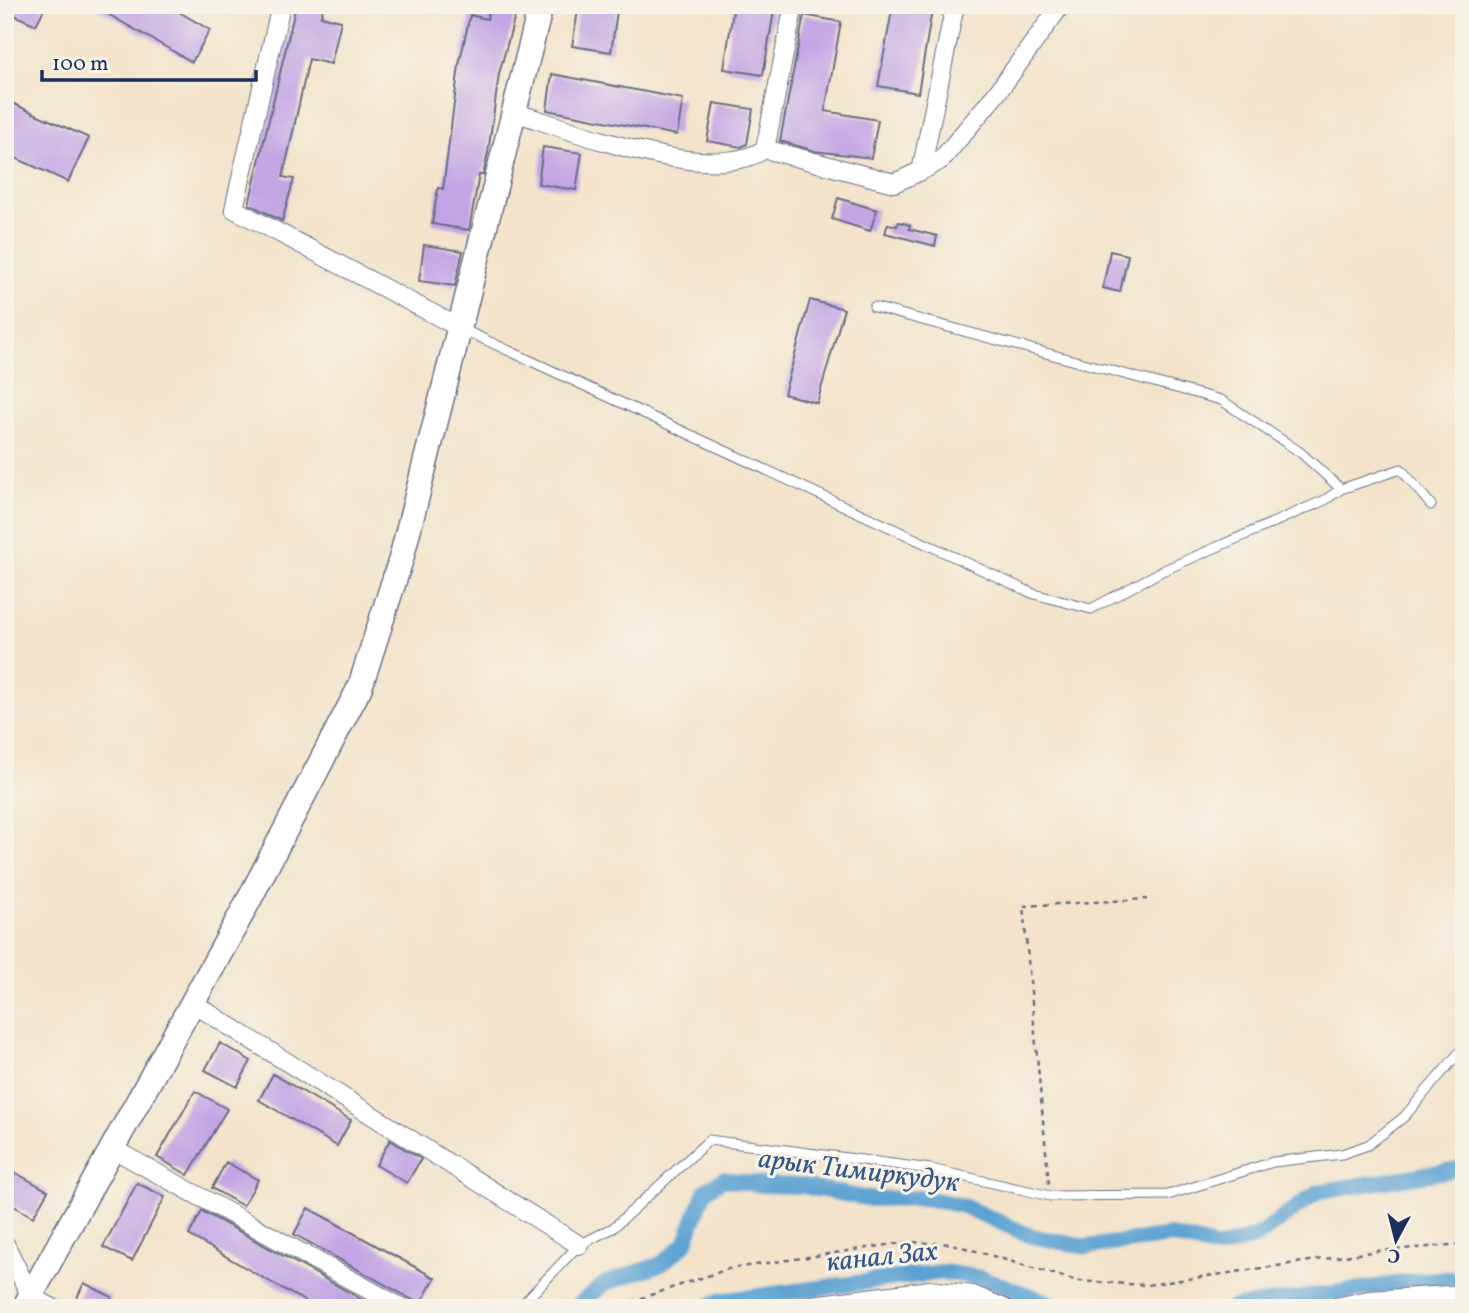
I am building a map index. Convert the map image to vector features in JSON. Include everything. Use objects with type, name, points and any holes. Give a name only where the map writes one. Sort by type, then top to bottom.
[{"type":"main road","points":[[36,1304],[113,1149],[191,1002],[241,915],[360,687],[389,601],[541,5]]},
{"type":"street","points":[[281,5],[234,209],[460,328]]},
{"type":"street","points":[[765,149],[794,5]]},
{"type":"street","points":[[921,171],[955,5]]},
{"type":"street","points":[[514,112],[625,146],[684,159],[738,161],[765,149],[894,183],[941,160],[996,93],[1061,5]]},
{"type":"street","points":[[191,1002],[579,1245]]},
{"type":"street","points":[[113,1149],[402,1308]]},
{"type":"street","points":[[5,1244],[36,1304]]},
{"type":"street","points":[[789,1308],[877,1302],[930,1290],[973,1295],[1004,1308]]},
{"type":"street","points":[[1332,1308],[1368,1300],[1464,1294]]},
{"type":"lane","points":[[874,307],[1221,400],[1300,452],[1341,489]]},
{"type":"lane","points":[[460,328],[1034,594],[1091,609],[1162,571],[1325,500],[1341,489],[1401,469],[1431,505]]},
{"type":"lane","points":[[519,1308],[579,1245],[613,1228],[709,1140],[931,1169],[1050,1196],[1168,1195],[1273,1162],[1342,1154],[1368,1145],[1404,1117],[1464,1048]]},
{"type":"path","points":[[1050,1196],[1023,906],[1147,899]]},
{"type":"path","points":[[612,1308],[728,1269],[908,1242],[953,1244],[1077,1281],[1147,1285],[1378,1251],[1464,1244]]},
{"type":"building","points":[[5,5],[35,5],[44,9],[36,25],[5,11]]},
{"type":"building","points":[[92,5],[167,5],[210,30],[192,62]]},
{"type":"building","points":[[296,5],[324,5],[321,16],[341,21],[331,64],[309,59],[283,177],[294,179],[282,221],[249,204]]},
{"type":"building","points":[[490,5],[518,5],[499,74],[488,153],[483,175],[479,175],[469,230],[432,224],[438,188],[443,189],[459,65],[470,15],[487,19]]},
{"type":"building","points":[[579,5],[618,5],[611,52],[572,46]]},
{"type":"building","points":[[734,5],[775,5],[763,75],[724,69]]},
{"type":"building","points":[[893,5],[932,10],[918,93],[878,86]]},
{"type":"building","points":[[804,15],[841,22],[825,111],[878,120],[871,158],[815,151],[780,141]]},
{"type":"building","points":[[552,74],[683,99],[677,135],[547,110]]},
{"type":"building","points":[[5,100],[89,138],[68,182],[5,153]]},
{"type":"building","points":[[714,103],[753,109],[747,144],[741,147],[707,141]]},
{"type":"building","points":[[543,147],[582,153],[576,190],[538,184]]},
{"type":"building","points":[[838,198],[877,210],[870,231],[832,219]]},
{"type":"building","points":[[899,222],[910,225],[909,229],[937,236],[935,246],[885,233],[888,224],[897,226]]},
{"type":"building","points":[[424,245],[463,251],[455,286],[419,281]]},
{"type":"building","points":[[1110,251],[1128,255],[1120,292],[1103,288]]},
{"type":"building","points":[[810,300],[844,309],[817,403],[784,394]]},
{"type":"building","points":[[220,1043],[251,1061],[237,1087],[205,1070]]},
{"type":"building","points":[[273,1074],[351,1120],[337,1146],[259,1100]]},
{"type":"building","points":[[195,1091],[227,1109],[188,1175],[157,1157]]},
{"type":"building","points":[[390,1140],[421,1159],[407,1183],[376,1165]]},
{"type":"building","points":[[226,1162],[258,1180],[243,1206],[212,1188]]},
{"type":"building","points":[[16,1173],[48,1191],[33,1217],[5,1201],[5,1193]]},
{"type":"building","points":[[137,1183],[165,1197],[132,1261],[103,1247]]},
{"type":"building","points":[[308,1208],[435,1278],[420,1304],[294,1234]]},
{"type":"building","points":[[202,1211],[377,1308],[317,1308],[189,1235]]},
{"type":"building","points":[[84,1283],[112,1297],[107,1308],[72,1308]]},
{"type":"waterway","points":[[245,5],[252,9]]},
{"type":"waterway","name":"арык Тимиркудук","points":[[574,1308],[606,1283],[661,1264],[685,1244],[705,1191],[723,1179],[762,1185],[802,1186],[870,1199],[925,1198],[963,1206],[1031,1236],[1086,1247],[1171,1236],[1218,1248],[1256,1237],[1318,1192],[1464,1168]]},
{"type":"waterway","name":"канал Зах","points":[[704,1308],[719,1301],[943,1272],[982,1278],[1064,1308]]},
{"type":"waterway","name":"канал Зах","points":[[1232,1308],[1423,1280],[1464,1278]]}]
